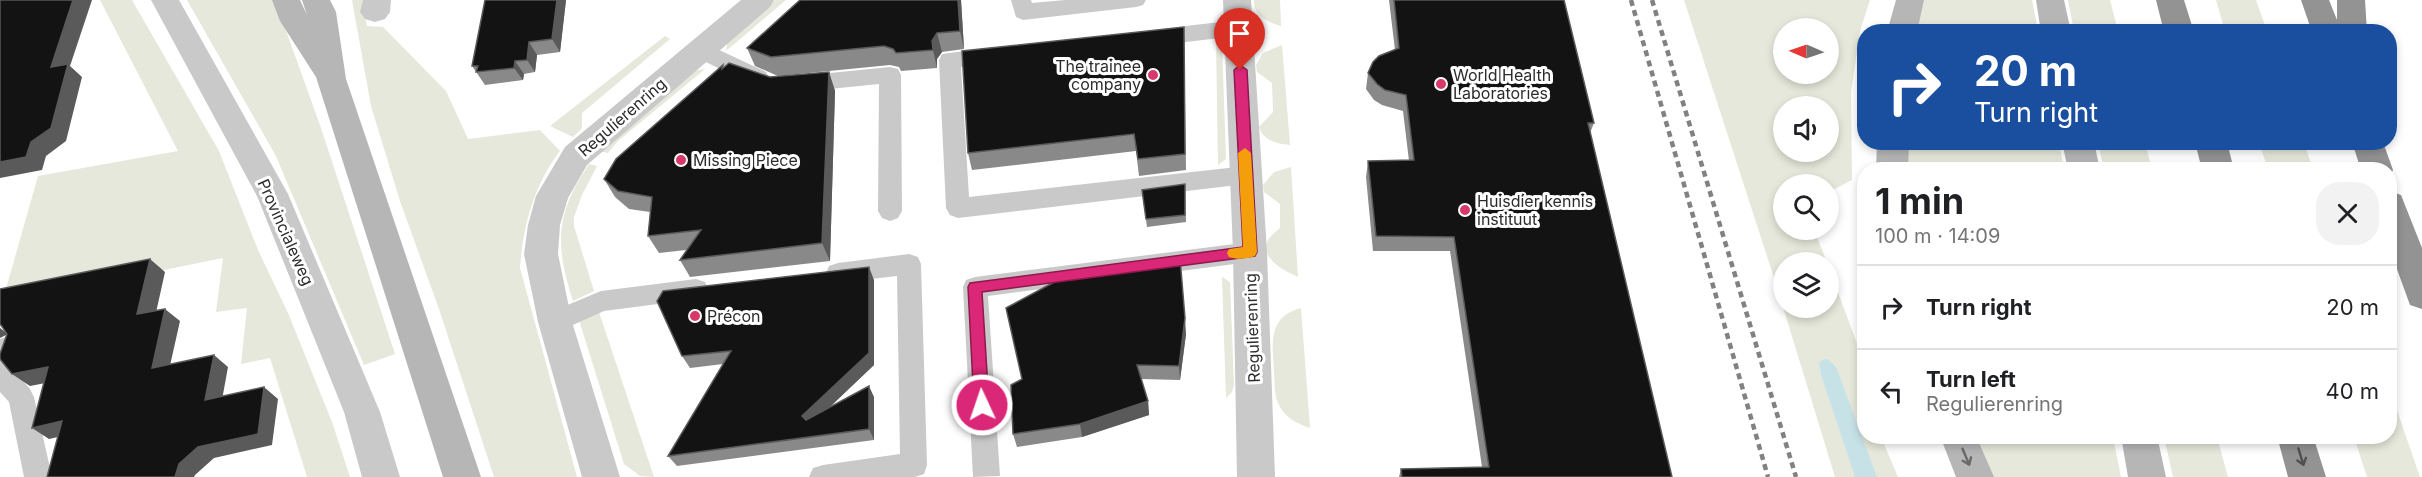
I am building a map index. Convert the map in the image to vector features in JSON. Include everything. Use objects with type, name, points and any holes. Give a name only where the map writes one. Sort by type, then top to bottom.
[{"type":"highway","points":[[2170,0],[2177,24]]},
{"type":"highway","points":[[2315,0],[2324,24]]},
{"type":"highway","points":[[2351,0],[2352,24]]},
{"type":"highway","points":[[2397,224],[2422,294]]},
{"type":"highway","points":[[2297,444],[2307,477]]},
{"type":"street","name":"Provincialeweg","points":[[165,0],[272,194],[362,412],[381,477]]},
{"type":"street","points":[[286,0],[295,21],[331,79]]},
{"type":"street","name":"Regulierenring","points":[[600,477],[555,322],[541,254],[544,225],[552,196],[576,156],[760,0]]},
{"type":"street","points":[[1904,24],[1910,0]]},
{"type":"street","points":[[2050,0],[2054,24]]},
{"type":"street","points":[[320,4],[331,79],[462,477]]},
{"type":"street","name":"Regulierenring","points":[[1238,14],[1250,252],[1256,477]]},
{"type":"street","points":[[1961,444],[1975,477]]},
{"type":"street","points":[[2141,444],[2147,477]]},
{"type":"lane","points":[[1021,0],[1023,12],[1136,0]]},
{"type":"lane","points":[[1133,40],[1238,14]]},
{"type":"lane","points":[[700,49],[743,73],[777,86],[890,75],[890,211]]},
{"type":"lane","points":[[1019,53],[950,60],[958,208],[1246,175]]},
{"type":"lane","points":[[986,476],[975,287],[1250,252]]},
{"type":"lane","points":[[813,275],[909,264],[914,465],[823,477]]},
{"type":"lane","points":[[555,322],[600,301],[718,286]]},
{"type":"lane","points":[[9,347],[0,373],[21,397],[38,477]]},
{"type":"shaded area","points":[[100,0],[132,0],[219,151],[258,250],[288,313],[332,422],[350,477],[307,477],[270,358],[241,364],[247,308],[216,312],[223,258],[2,303],[38,176],[178,151]]},
{"type":"shaded area","points":[[187,0],[275,0],[321,128],[395,354],[364,365],[276,156]]},
{"type":"shaded area","points":[[352,0],[364,0],[362,3],[367,26],[383,27],[446,91],[468,139],[540,130],[560,151],[543,178],[531,207],[520,268],[577,477],[494,477],[440,312],[400,201],[371,106]]},
{"type":"shaded area","points":[[775,0],[786,0],[726,51],[728,39]]},
{"type":"shaded area","points":[[1254,0],[1280,0],[1281,26],[1266,20],[1259,14],[1254,6]]},
{"type":"shaded area","points":[[1684,0],[1870,0],[1862,24],[1857,24],[1857,51],[1851,92],[1852,180],[1839,187],[1839,174],[1773,174],[1773,240],[1818,240],[1823,252],[1773,252],[1773,275]]},
{"type":"shaded area","points":[[1924,0],[2032,0],[2037,24],[1917,24]]},
{"type":"shaded area","points":[[2068,0],[2110,0],[2116,24],[2073,24]]},
{"type":"shaded area","points":[[2216,0],[2256,0],[2265,24],[2223,24]]},
{"type":"shaded area","points":[[665,36],[670,39],[582,113],[582,128],[573,137],[550,126]]},
{"type":"shaded area","points":[[1216,40],[1222,44],[1226,159],[1218,165]]},
{"type":"shaded area","points":[[1282,45],[1290,145],[1272,141],[1264,136],[1259,127],[1273,112],[1272,83],[1257,72],[1256,65],[1263,53]]},
{"type":"shaded area","points":[[705,69],[618,141],[608,153],[599,151],[693,71]]},
{"type":"shaded area","points":[[1905,150],[2060,150],[2063,162],[1905,162]]},
{"type":"shaded area","points":[[2100,150],[2147,150],[2150,162],[2102,162]]},
{"type":"shaded area","points":[[2261,150],[2306,150],[2311,162],[2266,162]]},
{"type":"shaded area","points":[[589,164],[597,166],[582,195],[574,217],[574,226],[594,291],[573,301],[563,263],[562,230],[564,215],[570,199]]},
{"type":"shaded area","points":[[1291,167],[1298,277],[1271,260],[1266,249],[1269,239],[1280,228],[1280,204],[1264,192],[1263,185],[1274,172]]},
{"type":"shaded area","points":[[1222,277],[1230,282],[1234,385],[1232,392],[1226,398]]},
{"type":"shaded area","points":[[1839,295],[1857,344],[1857,444],[1884,444],[1898,477],[1835,477],[1786,318],[1839,318]]},
{"type":"shaded area","points":[[1301,308],[1310,428],[1293,420],[1283,411],[1278,403],[1275,387],[1274,334],[1282,318]]},
{"type":"shaded area","points":[[599,312],[654,477],[640,476],[624,464],[579,320]]},
{"type":"shaded area","points":[[2397,410],[2420,477],[2367,477],[2356,444],[2397,444]]},
{"type":"shaded area","points":[[1977,444],[2114,444],[2121,477],[1991,477]]},
{"type":"shaded area","points":[[2166,444],[2219,444],[2228,477],[2173,477]]},
{"type":"water","points":[[1829,360],[1836,367],[1857,423],[1857,444],[1865,444],[1877,477],[1855,477],[1821,375],[1819,362]]},
{"type":"building","points":[[0,0],[73,0],[51,67],[68,64],[51,128],[31,142],[26,157],[0,162]]},
{"type":"building","points":[[485,0],[557,0],[552,39],[529,42],[527,60],[515,61],[514,68],[476,72],[478,66],[472,66]]},
{"type":"building","points":[[800,0],[958,0],[960,31],[937,33],[932,41],[933,50],[896,53],[893,49],[884,46],[771,57],[747,48]]},
{"type":"building","points":[[1394,0],[1564,0],[1594,123],[1588,123],[1672,477],[1402,477],[1401,469],[1489,467],[1454,237],[1376,236],[1368,161],[1414,160],[1406,95],[1385,90],[1368,73],[1379,56],[1399,48]]},
{"type":"building","points":[[1184,27],[1185,154],[1138,159],[1134,134],[968,153],[962,51]]},
{"type":"building","points":[[729,63],[770,77],[829,72],[822,243],[680,260],[701,230],[648,236],[652,197],[618,191],[604,179],[616,159],[723,65],[722,69]]},
{"type":"building","points":[[1185,184],[1185,215],[1146,219],[1142,190]]},
{"type":"building","points":[[1180,258],[1185,318],[1179,366],[1137,365],[1148,401],[1080,424],[1013,434],[1011,385],[1022,379],[1006,308],[1071,273],[1123,272],[1127,264]]},
{"type":"building","points":[[150,259],[137,314],[165,309],[152,368],[214,355],[205,400],[264,387],[258,434],[198,447],[179,464],[175,477],[47,477],[62,421],[32,428],[48,367],[12,374],[0,359],[7,334],[0,325],[0,289]]},
{"type":"building","points":[[869,267],[869,353],[802,416],[806,420],[869,386],[869,429],[668,456],[731,351],[682,356],[657,301],[663,291]]},
{"type":"railway","points":[[1631,0],[1768,477]]},
{"type":"railway","points":[[1652,0],[1796,477]]},
{"type":"slow traffic","points":[[1234,253],[1250,252],[1245,153]]},
{"type":"place","name":"The trainee company","points":[[1153,75]]},
{"type":"place","name":"World Health Laboratories","points":[[1441,84]]},
{"type":"place","name":"Missing Piece","points":[[681,160]]},
{"type":"place","name":"Huisdier kennis instituut","points":[[1465,210]]},
{"type":"place","name":"Précon","points":[[695,316]]},
{"type":"route","points":[[982,405],[975,287],[1219,254],[1250,252],[1240,70]]}]
